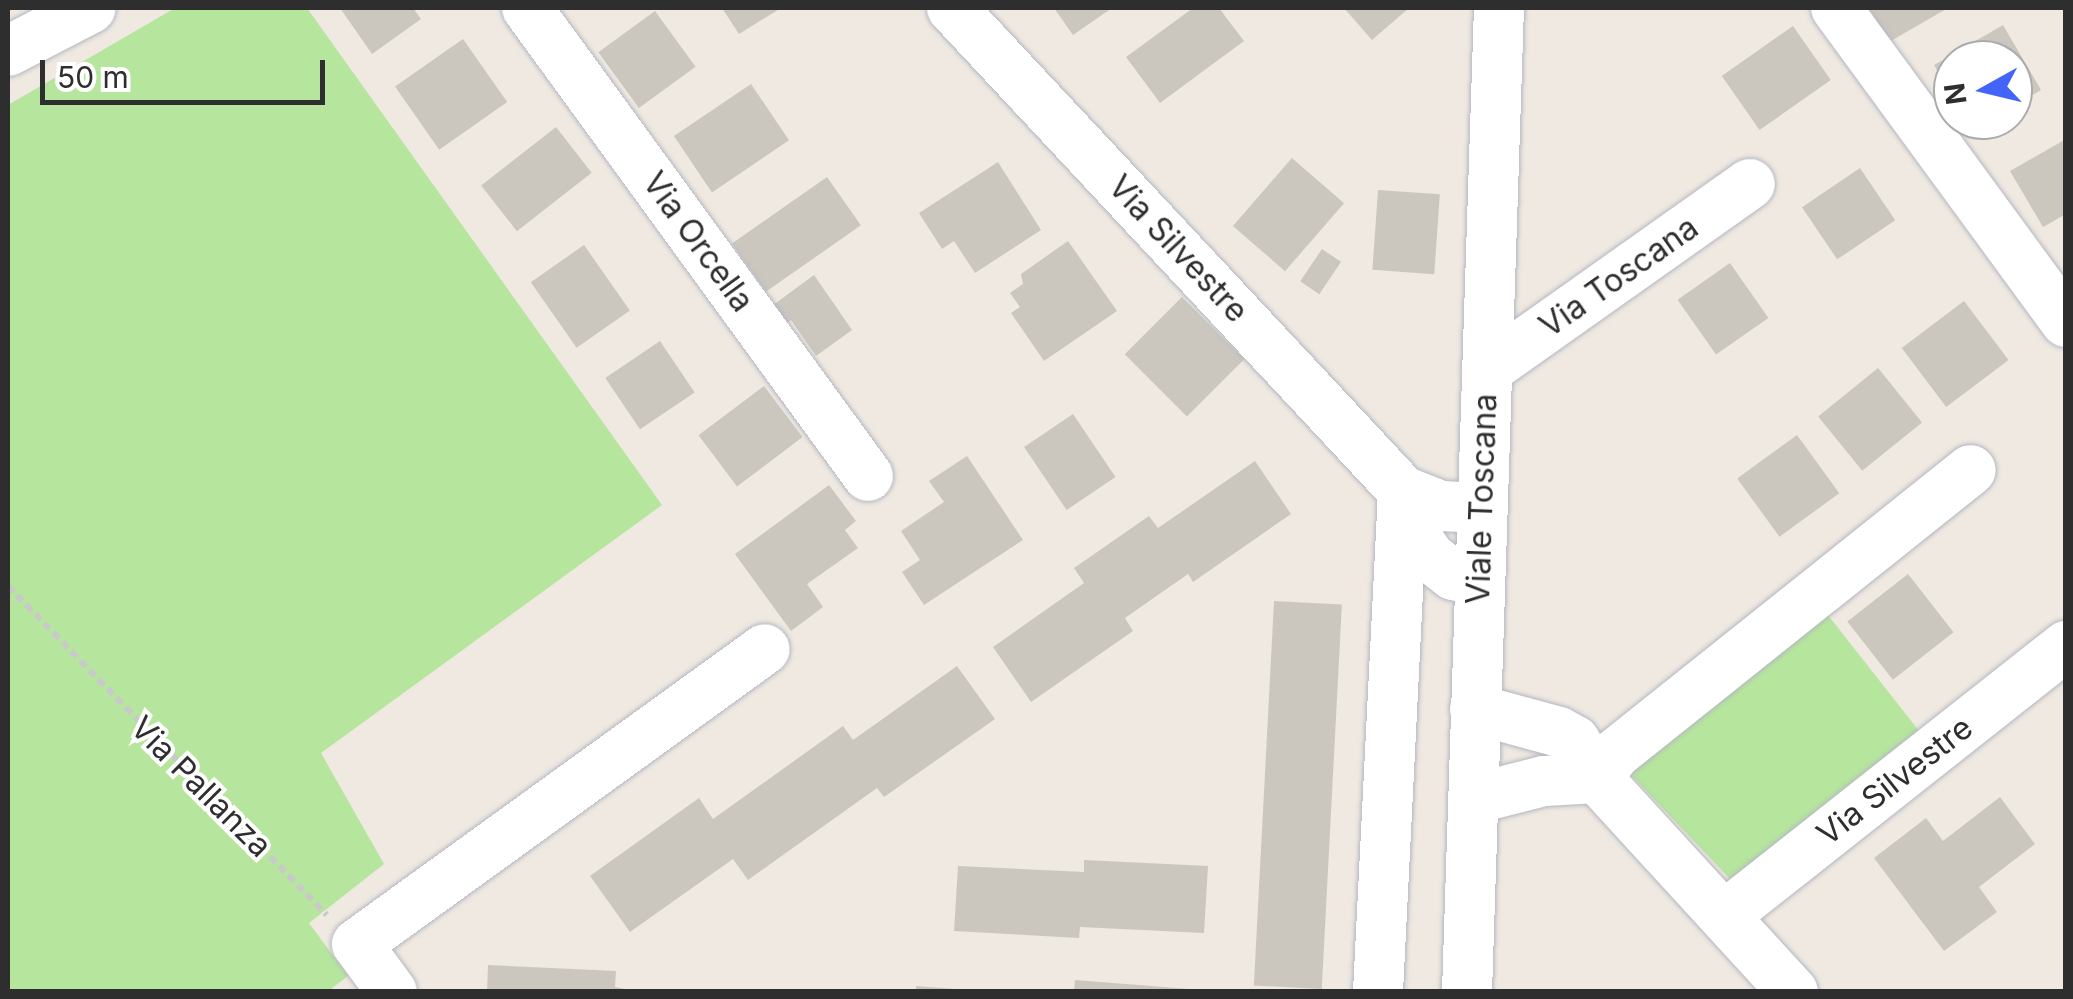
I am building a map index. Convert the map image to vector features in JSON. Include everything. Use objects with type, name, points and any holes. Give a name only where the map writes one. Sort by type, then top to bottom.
[{"type":"street","points":[[8,51],[92,8]]},
{"type":"street","name":"Via Orcella","points":[[527,8],[868,476]]},
{"type":"street","name":"Via Silvestre","points":[[952,8],[1403,491],[1421,544],[1430,558],[1453,574],[1479,581]]},
{"type":"street","name":"Viale Toscana","points":[[1466,992],[1499,8]]},
{"type":"street","points":[[1836,8],[2066,322]]},
{"type":"street","name":"Via Toscana","points":[[1488,370],[1750,184]]},
{"type":"street","points":[[1473,799],[1544,781],[1596,778],[1615,754],[1971,470]]},
{"type":"street","points":[[1378,986],[1403,491]]},
{"type":"street","name":"Via Silvestre","points":[[1403,491],[1441,506],[1482,508]]},
{"type":"street","name":"Via Silvestre","points":[[1724,916],[2066,646]]},
{"type":"street","points":[[392,992],[357,944],[765,649]]},
{"type":"street","points":[[1475,710],[1568,736],[1596,778],[1793,992]]},
{"type":"path","name":"Via Pallanza","points":[[8,586],[357,944]]},
{"type":"green space","points":[[175,8],[307,8],[662,505],[321,753],[384,864],[309,923],[348,976],[327,992],[8,991],[8,105]]},
{"type":"green space","points":[[1824,610],[1923,736],[1732,881],[1632,776],[1636,757]]},
{"type":"building","points":[[340,8],[413,8],[421,19],[372,54]]},
{"type":"building","points":[[722,8],[781,8],[739,34]]},
{"type":"building","points":[[1054,8],[1112,8],[1073,35]]},
{"type":"building","points":[[1193,8],[1219,8],[1244,41],[1160,103],[1126,57]]},
{"type":"building","points":[[1344,8],[1409,8],[1372,40]]},
{"type":"building","points":[[1869,8],[1948,8],[1889,42]]},
{"type":"building","points":[[655,11],[696,67],[639,108],[598,52]]},
{"type":"building","points":[[2003,25],[2012,40],[1977,40]]},
{"type":"building","points":[[1793,26],[1831,80],[1760,130],[1722,76]]},
{"type":"building","points":[[463,39],[507,102],[439,150],[395,87]]},
{"type":"building","points":[[2033,76],[2041,90],[2033,95]]},
{"type":"building","points":[[751,84],[789,140],[712,192],[674,136]]},
{"type":"building","points":[[556,127],[592,173],[517,231],[481,185]]},
{"type":"building","points":[[2066,139],[2066,214],[2043,227],[2010,171]]},
{"type":"building","points":[[1292,158],[1344,203],[1285,271],[1233,226]]},
{"type":"building","points":[[998,162],[1041,230],[975,273],[954,241],[942,249],[919,213]]},
{"type":"building","points":[[1860,168],[1895,220],[1837,259],[1802,207]]},
{"type":"building","points":[[827,177],[861,225],[766,292],[732,244]]},
{"type":"building","points":[[1378,190],[1440,194],[1434,274],[1372,270]]},
{"type":"building","points":[[1068,241],[1117,311],[1044,361],[1011,313],[1020,307],[1010,293],[1023,284],[1021,274]]},
{"type":"building","points":[[584,245],[630,311],[577,348],[531,282]]},
{"type":"building","points":[[1322,249],[1341,262],[1319,294],[1300,281]]},
{"type":"building","points":[[1730,263],[1768,318],[1716,355],[1678,300]]},
{"type":"building","points":[[814,275],[852,330],[816,356],[791,320],[782,327],[769,308]]},
{"type":"building","points":[[1182,297],[1244,359],[1187,417],[1125,354]]},
{"type":"building","points":[[1964,301],[2009,360],[1946,407],[1902,348]]},
{"type":"building","points":[[660,341],[695,392],[640,429],[605,378]]},
{"type":"building","points":[[1878,368],[1922,422],[1862,471],[1818,416]]},
{"type":"building","points":[[764,386],[803,437],[737,486],[699,435]]},
{"type":"building","points":[[1073,414],[1115,477],[1067,510],[1024,447]]},
{"type":"building","points":[[1797,435],[1839,493],[1779,537],[1737,478]]},
{"type":"building","points":[[967,456],[1023,540],[924,605],[902,572],[920,560],[901,531],[944,502],[929,481]]},
{"type":"building","points":[[1255,461],[1291,514],[1193,582],[1188,574],[1125,618],[1133,631],[1031,702],[993,647],[1084,583],[1074,568],[1149,516],[1158,528]]},
{"type":"building","points":[[829,485],[856,521],[845,530],[858,548],[807,584],[823,607],[791,631],[735,554]]},
{"type":"building","points":[[1908,574],[1954,632],[1893,680],[1847,621]]},
{"type":"building","points":[[1274,601],[1342,605],[1322,989],[1254,985]]},
{"type":"building","points":[[957,666],[995,719],[884,797],[877,788],[748,880],[733,859],[630,932],[590,876],[699,798],[713,819],[843,726],[853,740]]},
{"type":"building","points":[[2000,797],[2035,844],[1979,887],[1997,912],[1944,951],[1874,858],[1926,818],[1943,841]]},
{"type":"building","points":[[1084,860],[1208,866],[1204,933],[1080,927],[1079,938],[954,931],[958,866],[1084,872]]},
{"type":"building","points":[[488,965],[616,971],[615,987],[640,992],[487,992]]},
{"type":"building","points":[[1075,980],[1189,989],[1189,992],[1074,992]]},
{"type":"building","points":[[916,986],[955,989],[955,992],[916,992]]}]
